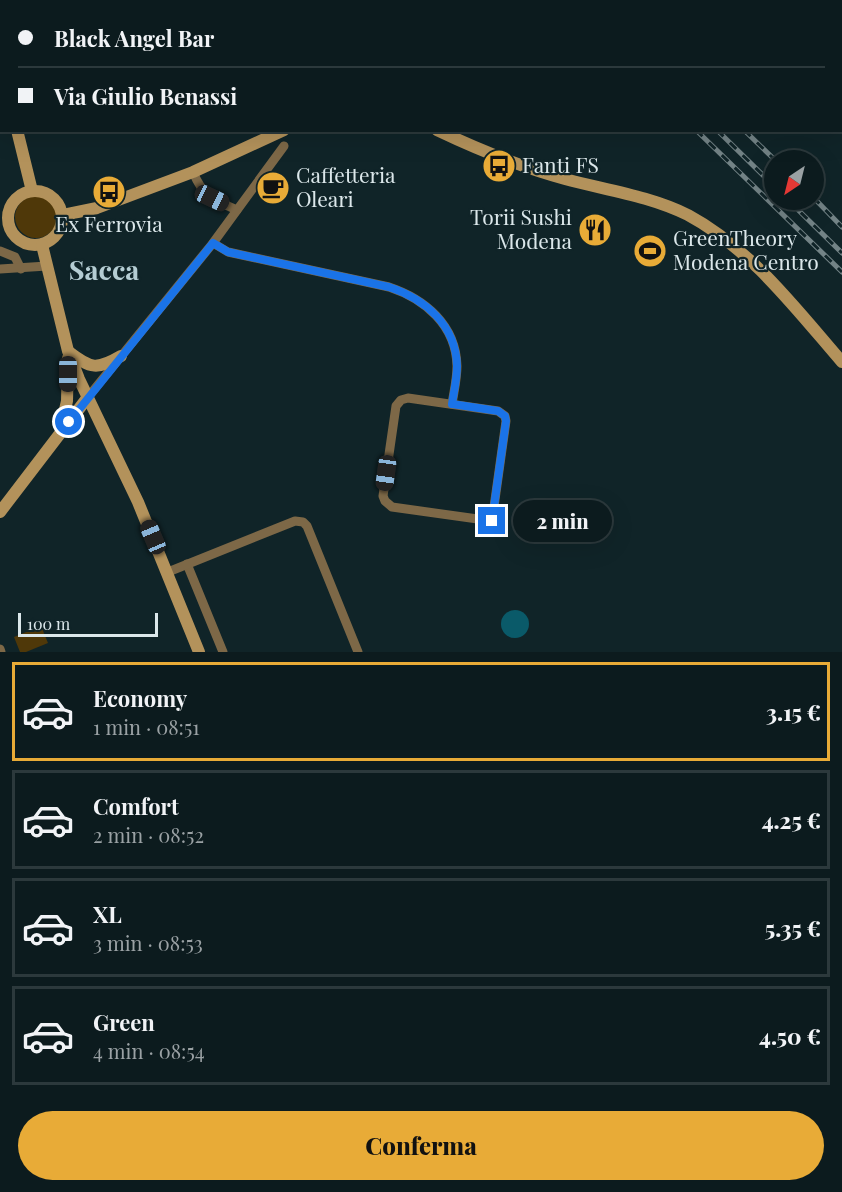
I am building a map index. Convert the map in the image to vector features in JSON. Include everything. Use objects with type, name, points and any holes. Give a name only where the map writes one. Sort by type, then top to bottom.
[{"type":"street","points":[[18,132],[32,190]]},
{"type":"street","points":[[63,215],[97,208],[193,172],[280,132]]},
{"type":"street","points":[[441,132],[492,155],[526,167],[662,204],[686,214],[735,246],[758,267],[842,362]]},
{"type":"street","points":[[0,512],[88,397],[213,243],[284,146]]},
{"type":"street","points":[[193,172],[204,193],[237,210]]},
{"type":"street","points":[[32,190],[51,195],[63,215],[59,232],[52,240],[42,245],[25,244],[5,230],[11,205],[20,195],[32,190]]},
{"type":"street","points":[[213,243],[228,252],[389,287],[414,296],[442,322],[452,340],[456,354],[456,379],[452,404]]},
{"type":"street","points":[[42,245],[68,351],[138,502],[199,652]]},
{"type":"street","points":[[0,251],[15,257],[21,269]]},
{"type":"street","points":[[0,269],[47,266]]},
{"type":"street","points":[[68,351],[84,363],[96,367],[121,356]]},
{"type":"street","points":[[57,437],[68,401],[68,351]]},
{"type":"street","points":[[408,398],[452,404],[498,411],[505,416],[492,521],[392,507],[384,499],[397,403],[408,398]]},
{"type":"street","points":[[168,572],[295,521],[303,522],[307,526],[358,652]]},
{"type":"street","points":[[187,564],[223,652]]},
{"type":"shaded area","points":[[36,196],[44,197],[51,202],[56,209],[56,225],[51,232],[44,237],[36,238],[28,237],[21,232],[16,225],[15,217],[16,209],[21,202],[28,197]]},
{"type":"shaded area","points":[[41,626],[48,643],[26,652],[20,652],[14,637]]},
{"type":"water","points":[[515,610],[525,614],[529,624],[525,634],[515,638],[505,634],[501,624],[505,614]]},
{"type":"railway","points":[[698,132],[842,272]]},
{"type":"railway","points":[[719,132],[764,176]]},
{"type":"railway","points":[[746,132],[765,150]]},
{"type":"railway","points":[[824,208],[842,227]]},
{"type":"railway","points":[[798,210],[842,253]]},
{"type":"place","name":"Fanti FS","points":[[499,166]]},
{"type":"place","name":"Caffetteria Oleari","points":[[273,188]]},
{"type":"place","name":"Ex Ferrovia","points":[[109,192]]},
{"type":"place","name":"Torii Sushi Modena","points":[[595,230]]},
{"type":"place","name":"GreenTheory Modena Centro","points":[[650,251]]},
{"type":"district","name":"Sacca","points":[[104,271]]},
{"type":"route","points":[[69,422],[213,243],[223,251],[402,291],[414,296],[435,313],[447,330],[456,354],[456,379],[452,404],[498,411],[505,416],[492,521]]}]
